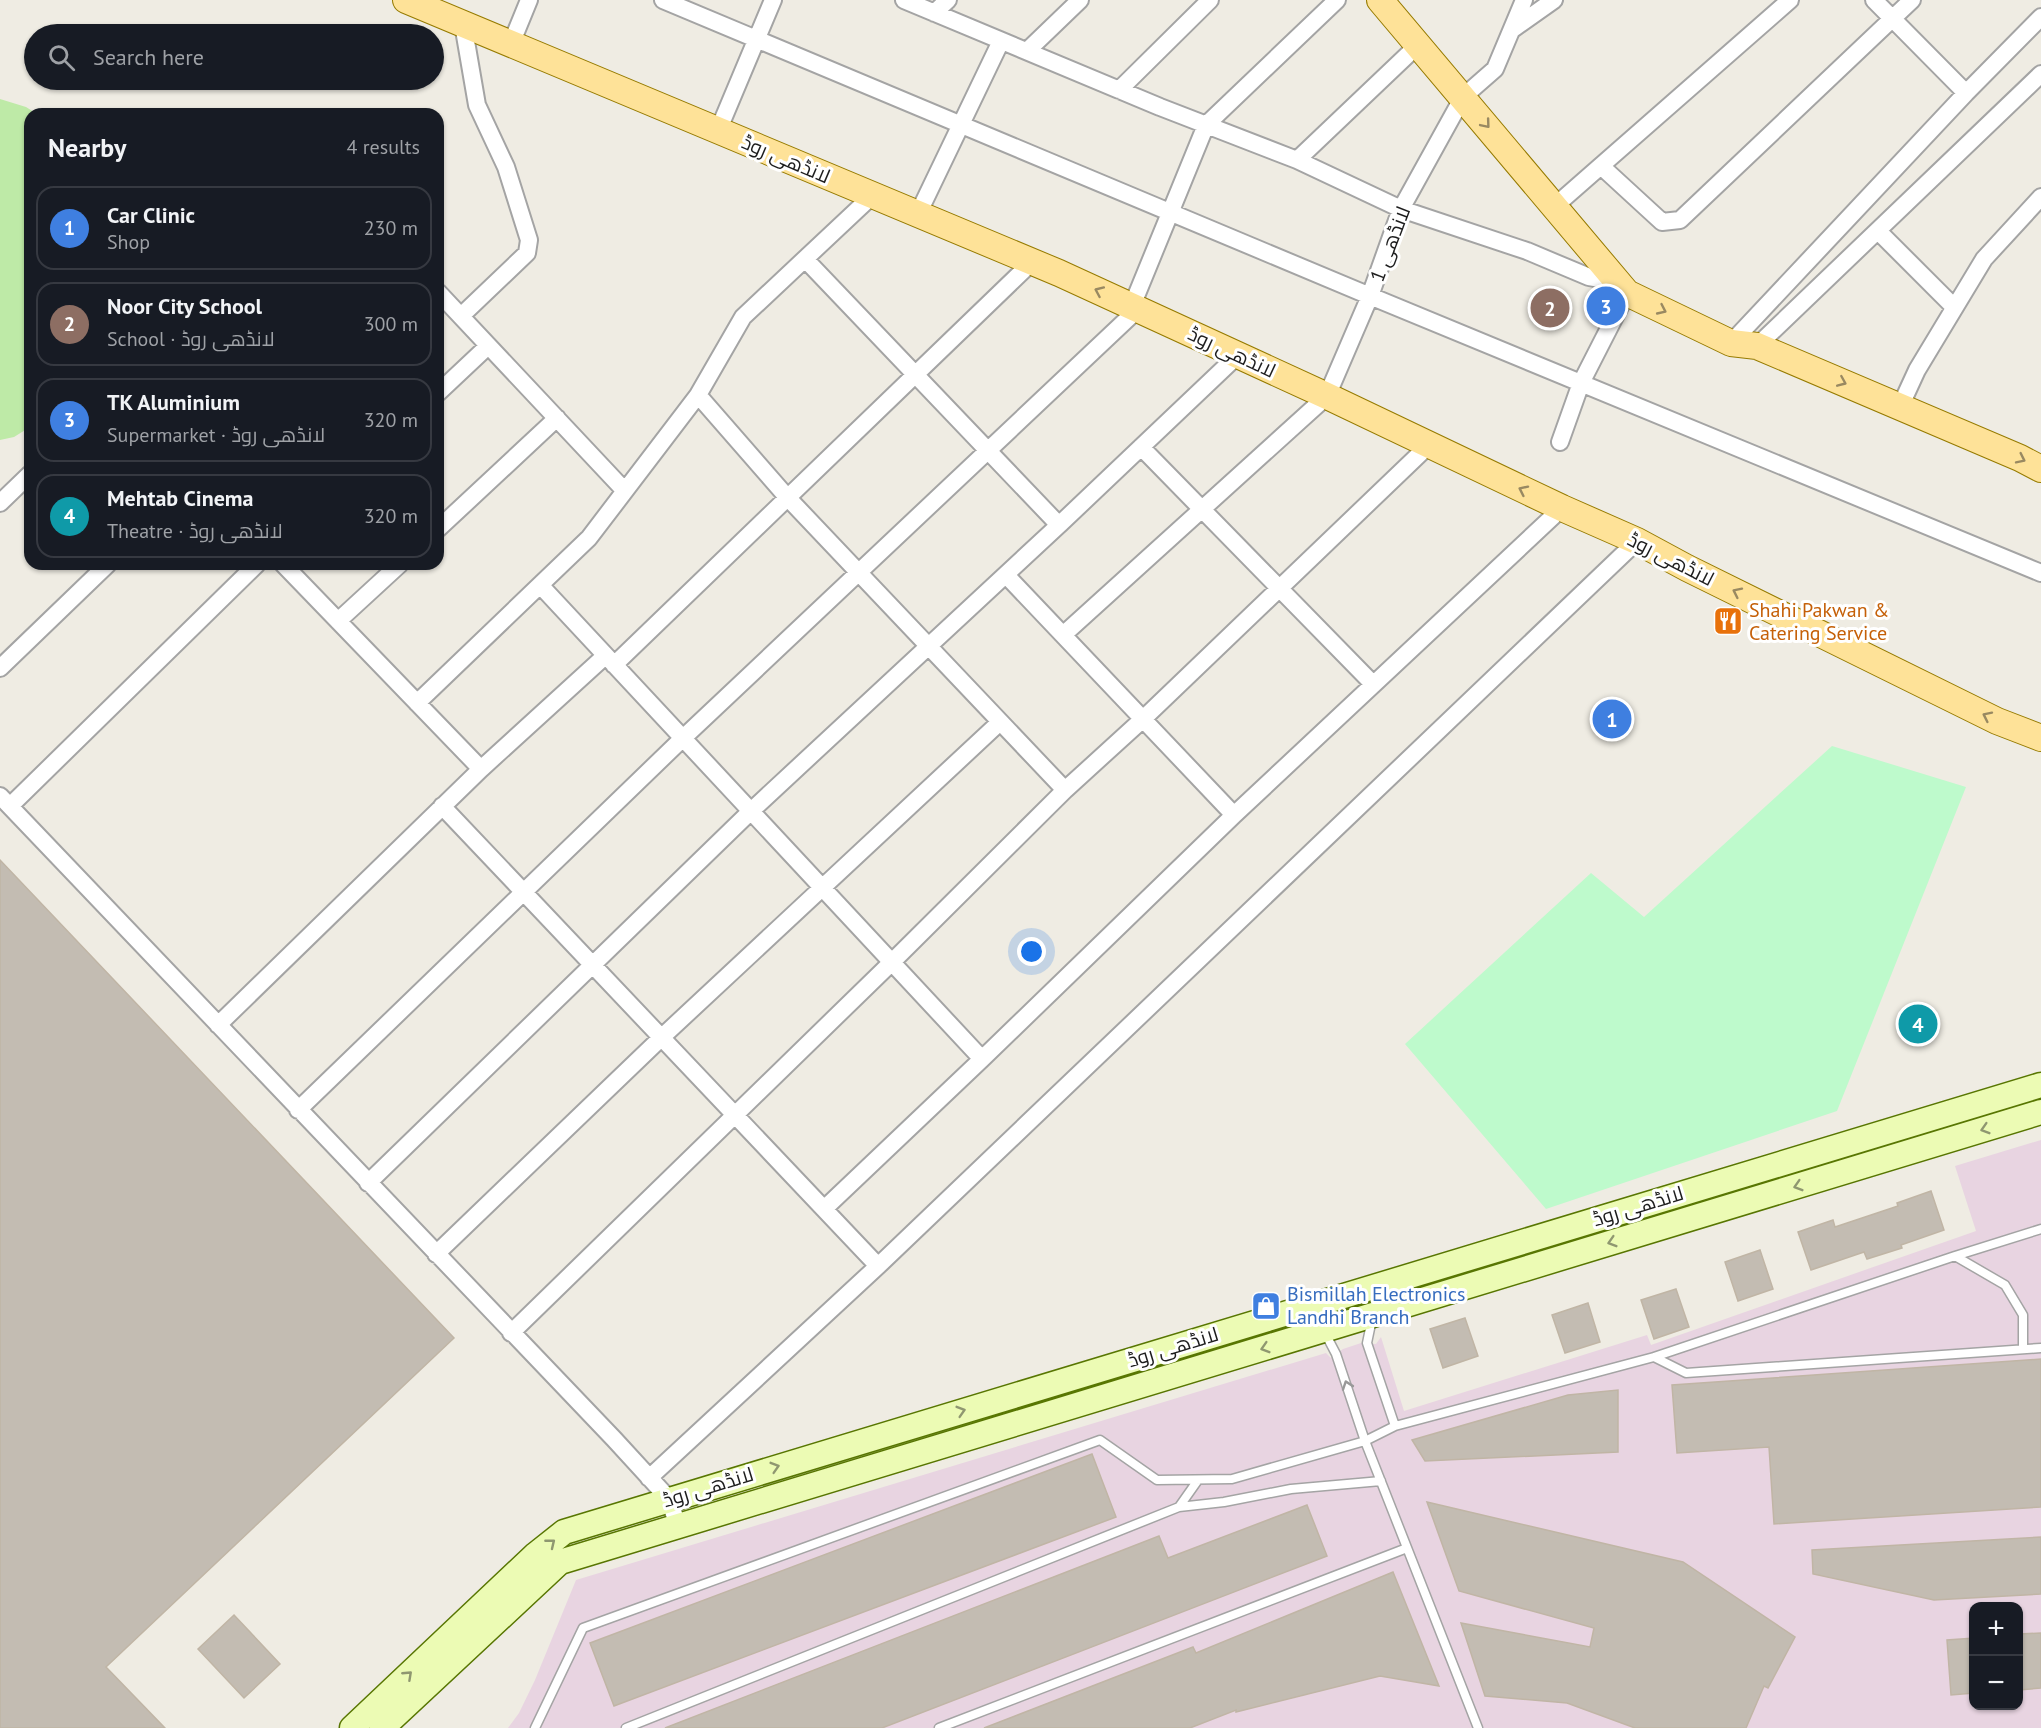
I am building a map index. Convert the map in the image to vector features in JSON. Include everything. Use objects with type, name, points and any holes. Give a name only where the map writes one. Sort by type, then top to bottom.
[{"type":"main road","name":"لانڈھی روڈ","points":[[406,0],[1032,262],[1135,308],[1636,541],[1986,716],[2041,738]]},
{"type":"main road","points":[[1380,0],[1622,288],[1731,343],[1757,346],[2041,469]]},
{"type":"main road","name":"لانڈھی روڈ","points":[[378,1720],[535,1555],[564,1532],[2041,1085]]},
{"type":"main road","name":"لانڈھی روڈ","points":[[378,1720],[560,1562],[2041,1112]]},
{"type":"main road","points":[[1881,1133],[1878,1143],[1882,1152],[1890,1158]]},
{"type":"main road","points":[[1845,1144],[1853,1146],[1859,1152],[1860,1160],[1853,1169]]},
{"type":"main road","points":[[1367,1288],[1360,1293],[1358,1302],[1360,1310],[1372,1315]]},
{"type":"main road","points":[[1296,1310],[1305,1311],[1312,1317],[1316,1332]]},
{"type":"main road","points":[[988,1403],[995,1430]]},
{"type":"street","points":[[511,44],[529,0]]},
{"type":"street","points":[[663,0],[1370,296],[2041,573]]},
{"type":"street","points":[[718,131],[773,0]]},
{"type":"street","points":[[904,0],[1119,90],[1297,160],[1401,209],[1527,251],[1622,288],[1581,383],[1560,442]]},
{"type":"street","points":[[934,13],[948,0]]},
{"type":"street","points":[[1027,51],[1080,0]]},
{"type":"street","points":[[1119,90],[1209,0]]},
{"type":"street","points":[[298,1110],[522,891],[988,451],[1135,308],[1170,212],[1206,125],[1337,0]]},
{"type":"street","name":"لانڈھی 1","points":[[1327,396],[1370,296],[1401,209],[1463,97],[1495,69],[1524,0]]},
{"type":"street","points":[[1513,29],[1554,0]]},
{"type":"street","points":[[1555,206],[1790,0]]},
{"type":"street","points":[[1874,0],[1966,93]]},
{"type":"street","points":[[1601,166],[1662,222],[1680,220],[1912,0]]},
{"type":"street","points":[[1731,343],[1966,93],[2041,17]]},
{"type":"street","points":[[461,316],[527,253],[529,240],[506,167],[477,105],[463,24]]},
{"type":"street","points":[[918,214],[1001,40]]},
{"type":"street","points":[[1297,160],[1419,44]]},
{"type":"street","points":[[1757,346],[2041,74]]},
{"type":"street","points":[[417,703],[541,586],[588,538],[698,395],[743,317],[873,195]]},
{"type":"street","points":[[1900,407],[1917,370],[1984,259],[2041,197]]},
{"type":"street","points":[[1878,231],[1954,307]]},
{"type":"street","points":[[805,259],[1059,525]]},
{"type":"street","points":[[218,1025],[481,769],[609,661],[787,497],[1032,262]]},
{"type":"street","points":[[444,298],[625,491]]},
{"type":"street","points":[[444,387],[488,345]]},
{"type":"street","points":[[368,1183],[751,812],[1238,355]]},
{"type":"street","points":[[698,395],[787,497],[1065,790]]},
{"type":"street","points":[[1064,635],[1327,396]]},
{"type":"street","points":[[444,523],[557,418]]},
{"type":"street","points":[[511,1333],[1065,790],[1143,719],[1429,445]]},
{"type":"street","points":[[1141,447],[1373,684]]},
{"type":"street","points":[[0,503],[24,480]]},
{"type":"street","points":[[824,1209],[1234,815],[1562,508]]},
{"type":"street","points":[[649,1478],[878,1266],[1636,541]]},
{"type":"street","points":[[0,668],[102,570]]},
{"type":"street","points":[[251,570],[5,801],[669,1499],[678,1526]]},
{"type":"street","points":[[289,570],[481,769]]},
{"type":"street","points":[[338,621],[393,570]]},
{"type":"street","points":[[1006,575],[1234,815]]},
{"type":"street","points":[[541,586],[982,1059]]},
{"type":"street","points":[[436,1254],[662,1036],[1000,722]]},
{"type":"street","points":[[442,807],[878,1266]]},
{"type":"lane","points":[[535,1728],[583,1628],[1100,1440],[1157,1480],[1232,1479],[1365,1440],[1395,1426],[1654,1357],[2041,1229]]},
{"type":"lane","points":[[1955,1256],[2005,1285],[2023,1315],[2024,1349]]},
{"type":"lane","points":[[1372,1315],[1367,1344],[1395,1426]]},
{"type":"lane","points":[[1316,1332],[1336,1354],[1365,1440],[1478,1728]]},
{"type":"lane","points":[[1654,1357],[1686,1373],[2041,1348]]},
{"type":"lane","points":[[1179,1508],[1198,1479]]},
{"type":"lane","points":[[626,1728],[1179,1508],[1291,1489],[1381,1481]]},
{"type":"lane","points":[[939,1728],[1407,1548]]},
{"type":"shaded area","points":[[2041,1140],[2041,1728],[508,1728],[519,1713],[535,1680],[576,1580],[1326,1353],[1331,1358],[1343,1349],[1361,1343],[1376,1344],[1381,1337],[1404,1411],[1647,1335],[1651,1345],[1976,1231],[1955,1166]]},
{"type":"green space","points":[[0,99],[28,108],[24,108],[24,431],[14,437],[0,440]]},
{"type":"green space","points":[[1832,746],[1966,787],[1837,1111],[1546,1209],[1405,1044],[1591,873],[1644,917]]},
{"type":"building","points":[[0,860],[454,1338],[106,1667],[165,1728],[0,1728]]},
{"type":"building","points":[[1931,1191],[1944,1230],[1901,1245],[1902,1248],[1867,1259],[1864,1252],[1811,1270],[1798,1232],[1833,1220],[1835,1227],[1898,1206],[1897,1203]]},
{"type":"building","points":[[1760,1250],[1773,1289],[1738,1301],[1725,1262]]},
{"type":"building","points":[[1676,1289],[1689,1327],[1654,1339],[1641,1300]]},
{"type":"building","points":[[1588,1303],[1600,1342],[1565,1353],[1552,1315]]},
{"type":"building","points":[[1465,1318],[1478,1356],[1443,1368],[1430,1329]]},
{"type":"building","points":[[2041,1359],[2041,1507],[1774,1524],[1769,1447],[1677,1453],[1672,1385]]},
{"type":"building","points":[[1618,1390],[1618,1452],[1425,1461],[1412,1440],[1568,1395]]},
{"type":"building","points":[[1092,1454],[1116,1517],[614,1706],[590,1643]]},
{"type":"building","points":[[1427,1502],[1683,1562],[1795,1637],[1768,1688],[1764,1686],[1746,1728],[1635,1728],[1567,1703],[1485,1696],[1461,1623],[1590,1647],[1594,1628],[1459,1591]]},
{"type":"building","points":[[1307,1505],[1327,1556],[882,1728],[665,1728],[1159,1536],[1168,1558]]},
{"type":"building","points":[[2041,1537],[2041,1594],[1934,1600],[1813,1574],[1812,1550]]},
{"type":"building","points":[[1393,1572],[1439,1686],[1380,1676],[1236,1712],[1236,1710],[1190,1728],[984,1728],[1193,1647],[1196,1653]]},
{"type":"building","points":[[234,1615],[280,1664],[244,1698],[198,1649]]},
{"type":"building","points":[[2041,1633],[2041,1688],[2023,1690],[2023,1634]]},
{"type":"building","points":[[1969,1638],[1969,1693],[1951,1695],[1947,1640]]},
{"type":"place","name":"TK Aluminium","points":[[1606,306]]},
{"type":"place","name":"Noor City School","points":[[1550,308]]},
{"type":"place","name":"Shahi Pakwan & Catering Service","points":[[1728,621]]},
{"type":"place","name":"Car Clinic","points":[[1612,719]]},
{"type":"place","name":"Mehtab Cinema","points":[[1918,1024]]},
{"type":"place","name":"Bismillah Electronics Landhi Branch","points":[[1266,1306]]}]
